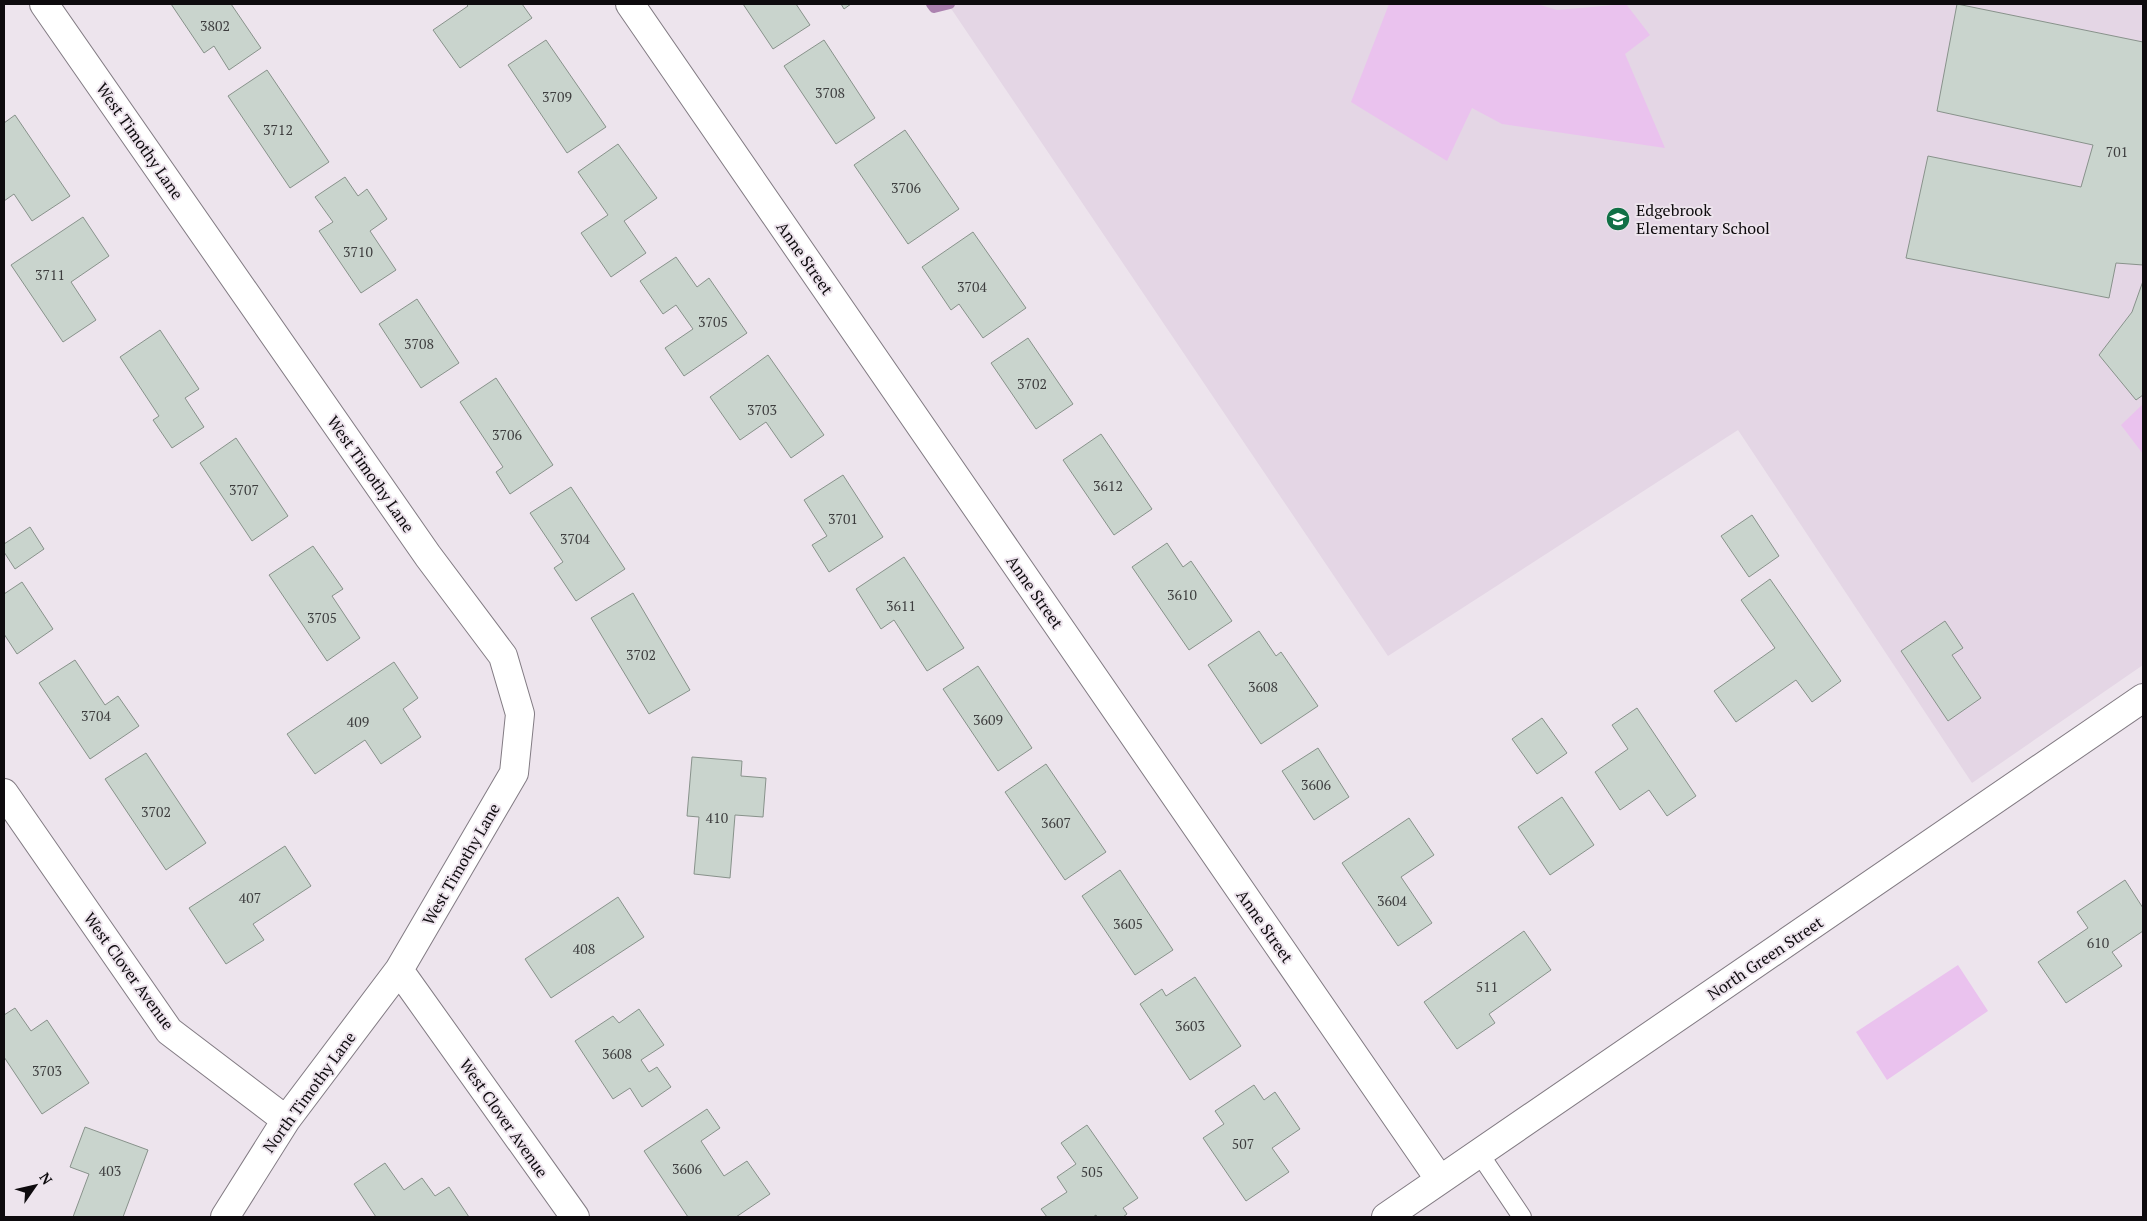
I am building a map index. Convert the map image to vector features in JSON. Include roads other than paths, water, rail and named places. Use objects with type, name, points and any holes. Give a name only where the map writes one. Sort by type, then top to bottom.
[{"type":"street","name":"West Timothy Lane","points":[[44,4],[428,556],[503,656],[520,714],[514,773],[399,970]]},
{"type":"street","name":"Anne Street","points":[[630,4],[1440,1180]]},
{"type":"street","name":"North Green Street","points":[[1386,1217],[2143,698]]},
{"type":"street","name":"West Clover Avenue","points":[[4,793],[169,1031],[286,1120]]},
{"type":"street","name":"North Timothy Lane","points":[[225,1217],[286,1120],[399,970]]},
{"type":"street","name":"West Clover Avenue","points":[[399,970],[575,1217]]},
{"type":"lane","points":[[1479,1154],[1522,1217]]},
{"type":"waterway","points":[[931,4],[934,8],[950,4]]},
{"type":"place","name":"Edgebrook Elementary School","points":[[1618,219]]}]
